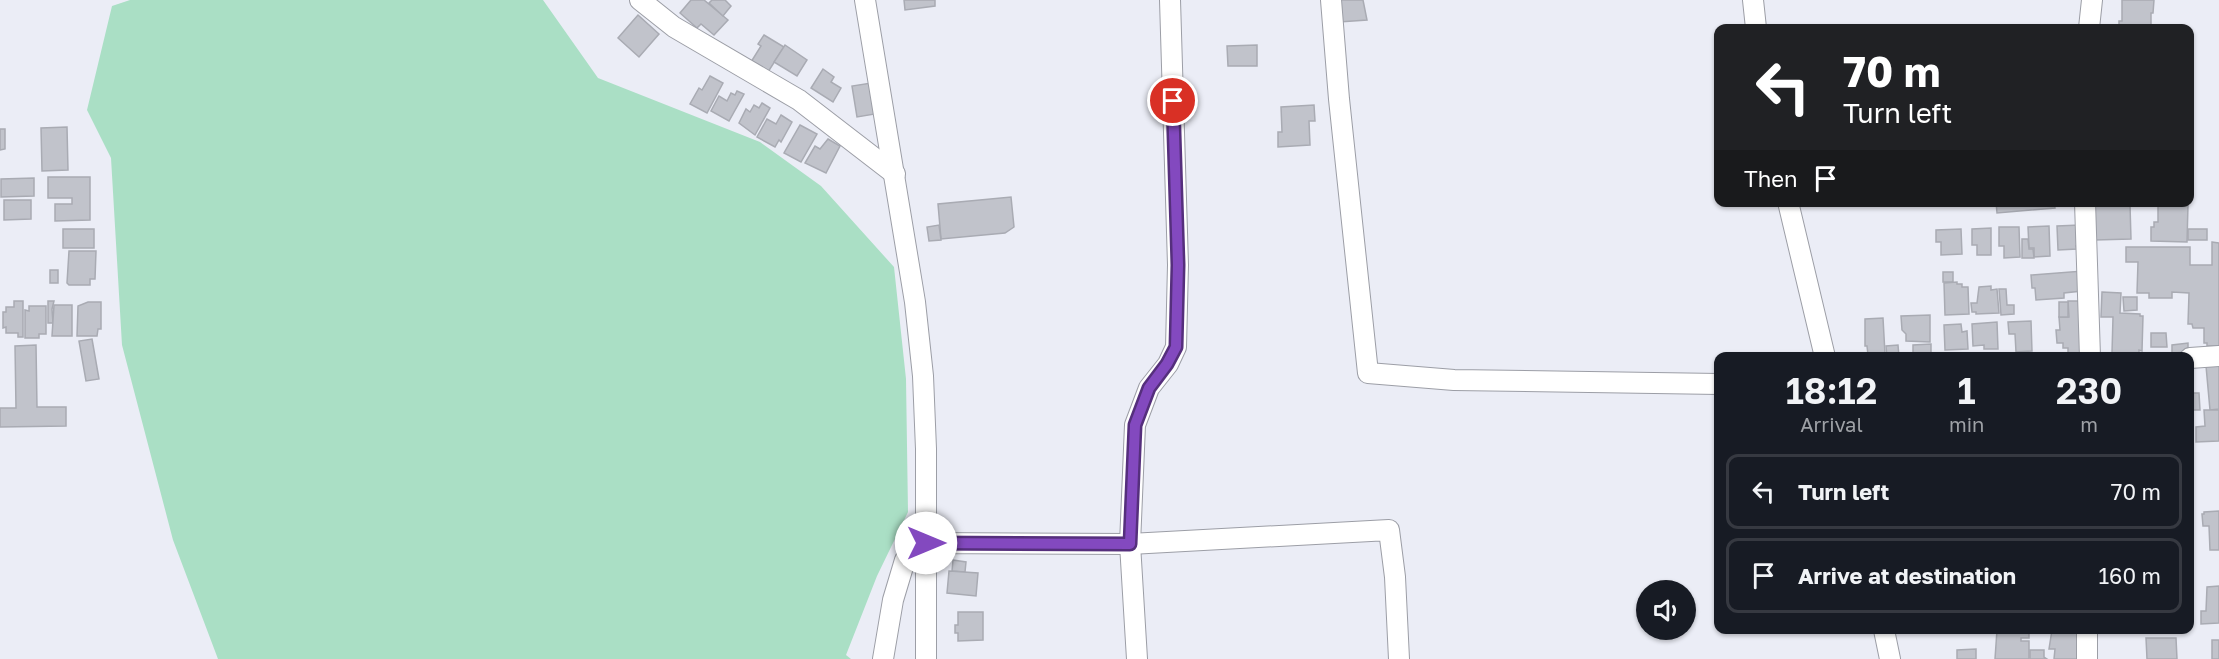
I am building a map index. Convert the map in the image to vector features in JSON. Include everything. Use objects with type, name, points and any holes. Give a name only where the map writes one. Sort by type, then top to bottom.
[{"type":"street","points":[[640,0],[674,27],[799,100],[895,174]]},
{"type":"street","points":[[865,0],[915,302],[923,376],[926,450],[926,659]]},
{"type":"street","points":[[1137,659],[1130,544],[1135,425],[1149,388],[1167,364],[1176,347],[1178,265],[1170,0]]},
{"type":"street","points":[[1331,0],[1339,99],[1368,373],[1455,380],[1714,384]]},
{"type":"street","points":[[1753,0],[1756,24]]},
{"type":"street","points":[[2089,24],[2092,0]]},
{"type":"street","points":[[1789,207],[1824,352]]},
{"type":"street","points":[[2085,207],[2090,352]]},
{"type":"street","points":[[2194,358],[2219,356]]},
{"type":"street","points":[[883,659],[893,600],[905,560],[926,543],[1130,544],[1389,530],[1395,577],[1399,659]]},
{"type":"street","points":[[1885,634],[1890,659]]},
{"type":"street","points":[[2087,634],[2087,659]]},
{"type":"green space","points":[[130,0],[543,0],[598,78],[760,142],[821,186],[894,267],[906,379],[908,512],[877,576],[846,655],[851,659],[218,659],[173,540],[122,345],[111,158],[87,110],[112,6]]},
{"type":"building","points":[[691,0],[704,0],[728,20],[714,35],[701,24],[697,28],[680,13]]},
{"type":"building","points":[[712,0],[725,0],[731,6],[723,16],[709,3]]},
{"type":"building","points":[[904,0],[935,0],[935,6],[905,10]]},
{"type":"building","points":[[1335,0],[1363,0],[1367,20],[1339,22]]},
{"type":"building","points":[[2122,0],[2154,0],[2151,24],[2119,24],[2119,21],[2122,21]]},
{"type":"building","points":[[638,15],[659,34],[639,57],[618,38]]},
{"type":"building","points":[[764,35],[784,47],[768,72],[751,62],[761,46],[758,44]]},
{"type":"building","points":[[785,45],[807,60],[797,76],[774,62]]},
{"type":"building","points":[[1257,45],[1257,66],[1228,66],[1227,46]]},
{"type":"building","points":[[823,69],[834,77],[831,82],[841,88],[833,102],[811,88]]},
{"type":"building","points":[[710,76],[723,83],[707,113],[690,104],[699,88],[702,90]]},
{"type":"building","points":[[871,83],[875,114],[857,117],[852,86]]},
{"type":"building","points":[[737,91],[744,94],[729,121],[711,111],[719,96],[727,101],[731,93],[735,95]]},
{"type":"building","points":[[762,103],[770,108],[755,135],[739,123],[746,109],[750,112],[754,105],[759,108]]},
{"type":"building","points":[[1314,105],[1315,121],[1309,121],[1310,145],[1278,147],[1278,132],[1282,132],[1281,107]]},
{"type":"building","points":[[781,115],[792,122],[781,142],[779,140],[775,147],[757,137],[767,119],[776,124]]},
{"type":"building","points":[[800,125],[817,134],[801,162],[784,153]]},
{"type":"building","points":[[67,127],[68,170],[42,171],[41,128]]},
{"type":"building","points":[[0,129],[5,129],[5,149],[0,150]]},
{"type":"building","points":[[828,139],[840,146],[826,173],[805,163],[815,146],[820,149]]},
{"type":"building","points":[[48,177],[90,177],[90,220],[55,221],[55,204],[72,204],[72,198],[48,198]]},
{"type":"building","points":[[34,178],[34,196],[1,197],[1,179]]},
{"type":"building","points":[[1011,197],[1014,227],[1005,233],[941,239],[938,204]]},
{"type":"building","points":[[4,200],[31,200],[31,219],[4,220]]},
{"type":"building","points":[[1996,207],[2055,208],[1997,213]]},
{"type":"building","points":[[2095,207],[2130,207],[2131,239],[2095,240]]},
{"type":"building","points":[[2158,207],[2188,207],[2187,242],[2151,241],[2151,227],[2154,227],[2154,222],[2158,222]]},
{"type":"building","points":[[939,225],[941,240],[929,241],[927,227]]},
{"type":"building","points":[[2080,225],[2081,246],[2076,246],[2077,249],[2058,250],[2057,226]]},
{"type":"building","points":[[2049,226],[2050,256],[2034,257],[2034,248],[2029,248],[2028,227]]},
{"type":"building","points":[[1999,227],[2019,227],[2020,257],[2004,258],[2004,246],[1999,246]]},
{"type":"building","points":[[1991,228],[1991,255],[1977,255],[1977,245],[1972,245],[1972,229]]},
{"type":"building","points":[[63,229],[94,229],[94,248],[63,248]]},
{"type":"building","points":[[1961,229],[1962,254],[1941,255],[1941,242],[1936,242],[1936,230]]},
{"type":"building","points":[[2188,229],[2207,229],[2207,240],[2188,240]]},
{"type":"building","points":[[2022,239],[2028,239],[2029,249],[2033,249],[2034,258],[2022,258]]},
{"type":"building","points":[[2212,242],[2219,243],[2219,346],[2207,346],[2207,343],[2204,343],[2204,328],[2193,328],[2192,324],[2188,324],[2189,293],[2172,292],[2172,298],[2149,298],[2149,293],[2137,293],[2138,262],[2126,262],[2126,247],[2190,247],[2190,265],[2212,265]]},
{"type":"building","points":[[69,251],[96,251],[95,279],[90,279],[90,285],[69,285],[67,283]]},
{"type":"building","points":[[50,270],[58,270],[58,283],[50,283]]},
{"type":"building","points":[[2083,271],[2082,291],[2064,293],[2064,298],[2036,300],[2031,275]]},
{"type":"building","points":[[1943,272],[1953,272],[1953,282],[1943,282]]},
{"type":"building","points":[[1957,282],[1957,284],[1962,284],[1962,287],[1968,287],[1969,314],[1945,315],[1944,283]]},
{"type":"building","points":[[1991,286],[1991,290],[1997,289],[1999,313],[1976,314],[1972,312],[1971,303],[1977,303],[1979,287]]},
{"type":"building","points":[[1999,289],[2006,289],[2007,305],[2014,305],[2014,314],[2001,315]]},
{"type":"building","points":[[2102,292],[2121,293],[2120,313],[2143,316],[2142,351],[2112,352],[2113,317],[2101,317]]},
{"type":"building","points":[[2123,297],[2137,297],[2137,310],[2124,311]]},
{"type":"building","points":[[14,301],[23,301],[23,337],[18,337],[18,333],[6,333],[6,327],[3,328],[3,312],[6,312],[6,307],[14,307]]},
{"type":"building","points":[[48,301],[54,301],[53,323],[48,323]]},
{"type":"building","points":[[2068,301],[2085,301],[2087,352],[2068,352],[2068,348],[2063,348],[2063,343],[2057,343],[2056,330],[2060,330],[2059,317],[2069,317]]},
{"type":"building","points":[[88,302],[101,302],[101,329],[98,329],[97,336],[77,336],[78,306]]},
{"type":"building","points":[[2059,302],[2068,302],[2068,317],[2059,317]]},
{"type":"building","points":[[54,305],[72,305],[72,336],[52,336]]},
{"type":"building","points":[[29,306],[46,306],[46,334],[39,334],[39,338],[25,338],[25,310],[29,311]]},
{"type":"building","points":[[1930,315],[1930,342],[1906,341],[1901,316]]},
{"type":"building","points":[[1883,318],[1885,352],[1868,352],[1867,346],[1865,346],[1865,319]]},
{"type":"building","points":[[2031,321],[2032,351],[2016,352],[2015,334],[2009,334],[2008,322]]},
{"type":"building","points":[[1997,322],[1998,349],[1984,349],[1984,345],[1973,346],[1972,324]]},
{"type":"building","points":[[1961,324],[1962,332],[1967,331],[1968,349],[1945,350],[1944,325]]},
{"type":"building","points":[[2151,333],[2166,333],[2167,347],[2151,347]]},
{"type":"building","points":[[92,339],[99,379],[86,381],[79,341]]},
{"type":"building","points":[[2188,343],[2188,352],[2172,352],[2172,345]]},
{"type":"building","points":[[1931,344],[1931,352],[1913,352],[1913,345]]},
{"type":"building","points":[[36,345],[37,407],[66,407],[66,426],[0,427],[0,408],[16,408],[15,346]]},
{"type":"building","points":[[1898,345],[1899,352],[1887,352],[1886,346]]},
{"type":"building","points":[[2219,365],[2219,409],[2210,410],[2206,366]]},
{"type":"building","points":[[2194,393],[2199,393],[2200,410],[2194,410]]},
{"type":"building","points":[[2204,410],[2219,410],[2219,441],[2196,442],[2196,427],[2205,426]]},
{"type":"building","points":[[2219,511],[2219,550],[2210,550],[2209,526],[2203,526],[2202,514]]},
{"type":"building","points":[[953,560],[966,562],[965,572],[952,571]]},
{"type":"building","points":[[949,571],[978,573],[976,596],[947,593]]},
{"type":"building","points":[[2219,586],[2219,623],[2201,624],[2201,611],[2206,611],[2207,587]]},
{"type":"building","points":[[958,612],[983,612],[983,640],[958,641],[955,625],[958,625]]},
{"type":"building","points":[[1997,634],[2029,634],[2029,638],[2021,638],[2021,641],[2029,641],[2029,659],[1995,659]]},
{"type":"building","points":[[2051,634],[2082,634],[2081,659],[2054,659],[2055,649],[2049,649]]},
{"type":"building","points":[[2146,638],[2176,638],[2177,659],[2147,659]]},
{"type":"building","points":[[2212,640],[2219,640],[2219,659],[2212,659]]},
{"type":"building","points":[[1976,649],[1976,659],[1957,659],[1957,650]]},
{"type":"building","points":[[2030,650],[2044,650],[2044,657],[2047,659],[2030,659]]},
{"type":"route","points":[[926,543],[1130,544],[1135,425],[1149,388],[1167,364],[1176,347],[1178,265],[1173,101]]}]
